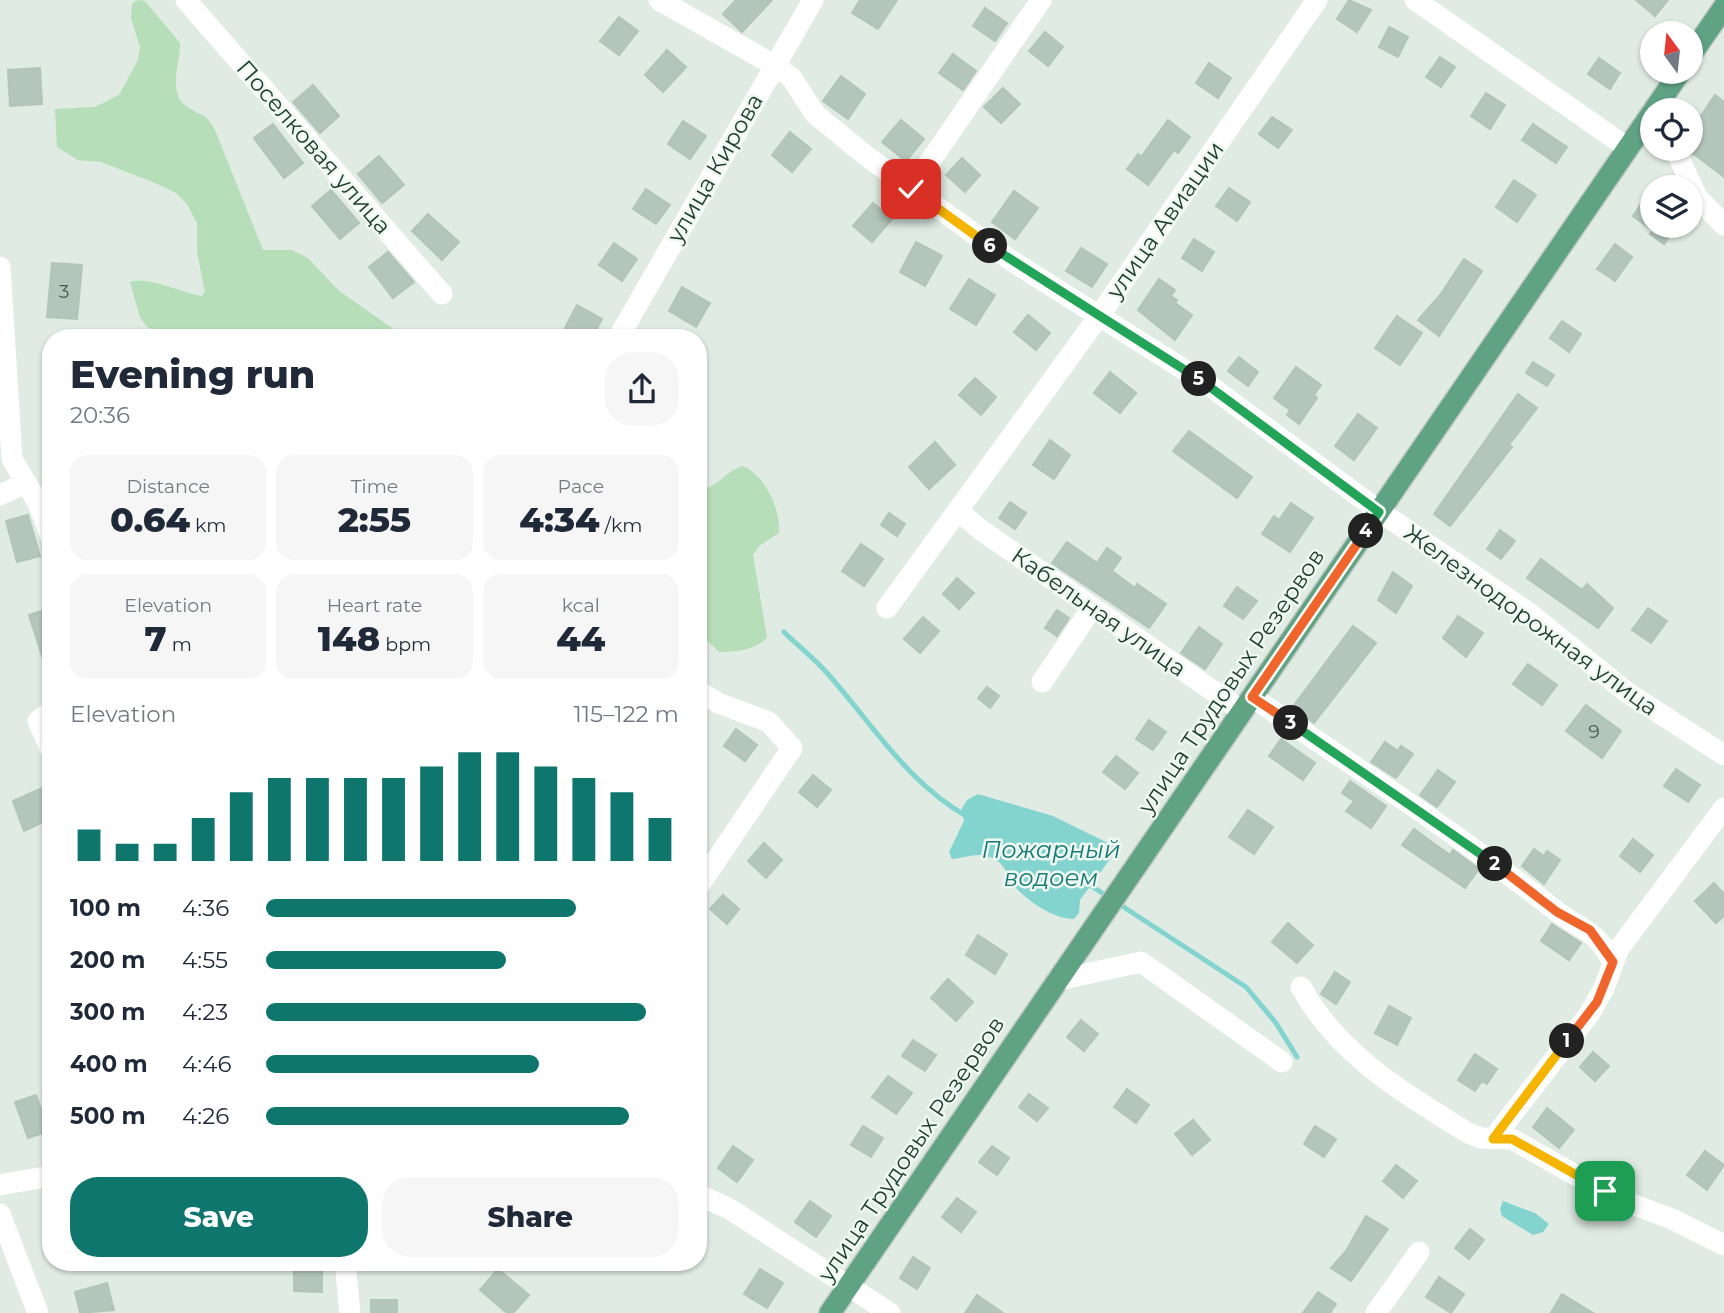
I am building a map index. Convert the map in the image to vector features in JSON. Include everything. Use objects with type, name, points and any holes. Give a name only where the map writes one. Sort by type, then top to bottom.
[{"type":"main road","points":[[1703,37],[1724,7]]},
{"type":"main road","name":"улица Трудовых Резервов","points":[[830,1313],[1640,132]]},
{"type":"street","name":"Поселковая улица","points":[[187,0],[442,294]]},
{"type":"street","name":"Железнодорожная улица","points":[[659,0],[791,77],[815,114],[839,136],[911,189],[1012,261],[1210,386],[1379,512],[1529,613],[1625,691],[1724,755]]},
{"type":"street","name":"улица Кирова","points":[[623,329],[813,0]]},
{"type":"street","points":[[911,189],[1041,0]]},
{"type":"street","name":"улица Авиации","points":[[887,608],[1099,316],[1317,0]]},
{"type":"street","points":[[1415,0],[1628,148]]},
{"type":"street","points":[[1680,161],[1692,189],[1724,225]]},
{"type":"street","points":[[0,267],[12,459],[42,513]]},
{"type":"street","points":[[0,495],[26,484]]},
{"type":"street","name":"Кабельная улица","points":[[958,511],[1092,608],[1497,865],[1557,912],[1590,930],[1613,962]]},
{"type":"street","points":[[1042,682],[1092,608]]},
{"type":"street","points":[[707,696],[769,722],[792,748],[707,874]]},
{"type":"street","points":[[1493,1139],[1590,1013],[1604,988],[1613,962],[1628,937],[1724,808]]},
{"type":"street","points":[[1058,980],[1142,962],[1282,1062]]},
{"type":"street","points":[[1301,987],[1320,1018],[1372,1071],[1468,1133],[1481,1138],[1512,1139],[1616,1198],[1672,1219],[1724,1245]]},
{"type":"street","points":[[0,1185],[42,1178]]},
{"type":"street","points":[[707,1199],[728,1208],[890,1313]]},
{"type":"street","points":[[0,1214],[38,1313]]},
{"type":"street","points":[[1376,1313],[1419,1252]]},
{"type":"street","points":[[346,1271],[350,1313]]},
{"type":"green space","points":[[145,1],[180,43],[177,93],[186,106],[205,117],[215,130],[263,250],[292,250],[308,258],[338,290],[393,329],[147,327],[140,317],[130,282],[147,281],[202,296],[205,292],[197,252],[197,223],[187,204],[176,193],[101,162],[78,160],[57,147],[55,109],[95,107],[119,95],[138,60],[140,47],[131,18],[132,3]]},
{"type":"green space","points":[[743,466],[765,485],[777,514],[779,533],[759,546],[753,555],[767,637],[752,647],[719,652],[707,641],[707,488]]},
{"type":"water","name":"Пожарный водоем","points":[[978,794],[1053,816],[1114,846],[1113,855],[1080,900],[1079,913],[1074,919],[1051,913],[1029,900],[1013,884],[1003,867],[990,857],[980,855],[952,859],[949,852],[964,821],[961,810],[967,800]]},
{"type":"water","points":[[1503,1201],[1535,1213],[1549,1224],[1543,1232],[1533,1235],[1502,1216],[1500,1209]]},
{"type":"building","points":[[736,0],[772,0],[742,32],[723,14]]},
{"type":"building","points":[[860,0],[897,0],[878,29],[852,13]]},
{"type":"building","points":[[1349,0],[1371,10],[1357,32],[1337,19]]},
{"type":"building","points":[[1636,0],[1668,0],[1655,16]]},
{"type":"building","points":[[985,8],[1007,23],[995,41],[973,26]]},
{"type":"building","points":[[619,17],[638,31],[619,55],[600,41]]},
{"type":"building","points":[[1389,27],[1408,37],[1398,57],[1379,47]]},
{"type":"building","points":[[1045,32],[1063,47],[1048,66],[1029,51]]},
{"type":"building","points":[[667,50],[686,67],[663,92],[645,75]]},
{"type":"building","points":[[953,54],[976,71],[963,90],[939,73]]},
{"type":"building","points":[[1440,57],[1455,67],[1441,87],[1426,77]]},
{"type":"building","points":[[1599,58],[1620,73],[1610,89],[1588,74]]},
{"type":"building","points":[[1209,63],[1231,78],[1218,98],[1196,83]]},
{"type":"building","points":[[40,68],[42,104],[10,106],[8,70]]},
{"type":"building","points":[[841,76],[865,94],[848,119],[823,101]]},
{"type":"building","points":[[313,85],[339,116],[320,133],[293,102]]},
{"type":"building","points":[[1003,88],[1020,104],[1001,123],[984,107]]},
{"type":"building","points":[[1486,93],[1505,105],[1490,129],[1471,116]]},
{"type":"building","points":[[1715,95],[1724,102],[1724,177],[1703,161],[1703,113]]},
{"type":"building","points":[[1272,117],[1292,130],[1278,148],[1259,134]]},
{"type":"building","points":[[901,120],[924,139],[906,161],[882,142]]},
{"type":"building","points":[[1168,120],[1190,137],[1178,153],[1174,150],[1148,185],[1127,169],[1138,154],[1141,157]]},
{"type":"building","points":[[683,121],[706,136],[690,159],[668,144]]},
{"type":"building","points":[[273,124],[303,163],[284,178],[254,138]]},
{"type":"building","points":[[1533,124],[1567,147],[1556,163],[1522,140]]},
{"type":"building","points":[[790,132],[811,149],[792,172],[772,155]]},
{"type":"building","points":[[379,156],[404,185],[382,203],[358,174]]},
{"type":"building","points":[[962,158],[980,175],[965,192],[946,175]]},
{"type":"building","points":[[1514,180],[1536,195],[1517,222],[1496,207]]},
{"type":"building","points":[[1229,188],[1250,202],[1237,221],[1216,206]]},
{"type":"building","points":[[646,189],[670,205],[656,224],[633,209]]},
{"type":"building","points":[[331,190],[359,223],[340,239],[312,206]]},
{"type":"building","points":[[1014,191],[1038,208],[1015,239],[992,222]]},
{"type":"building","points":[[873,203],[892,219],[872,242],[853,226]]},
{"type":"building","points":[[1640,206],[1640,221],[1633,216]]},
{"type":"building","points":[[428,214],[459,242],[442,260],[412,231]]},
{"type":"building","points":[[1656,238],[1668,238],[1664,244]]},
{"type":"building","points":[[1194,239],[1214,252],[1202,271],[1182,258]]},
{"type":"building","points":[[916,242],[942,256],[925,286],[900,272]]},
{"type":"building","points":[[614,243],[637,259],[622,281],[599,265]]},
{"type":"building","points":[[1615,244],[1632,257],[1615,281],[1597,269]]},
{"type":"building","points":[[1081,248],[1107,264],[1092,287],[1066,271]]},
{"type":"building","points":[[388,252],[414,282],[393,298],[369,267]]},
{"type":"building","points":[[1464,259],[1482,271],[1439,336],[1418,320],[1441,294]]},
{"type":"building","points":[[52,263],[82,265],[77,319],[47,317]]},
{"type":"building","points":[[969,279],[995,295],[976,325],[950,309]]},
{"type":"building","points":[[1159,279],[1175,290],[1171,296],[1177,300],[1175,303],[1192,315],[1175,340],[1138,310]]},
{"type":"building","points":[[682,287],[710,303],[696,327],[669,311]]},
{"type":"building","points":[[577,305],[602,319],[597,329],[565,329]]},
{"type":"building","points":[[1028,315],[1050,333],[1036,350],[1014,332]]},
{"type":"building","points":[[1397,316],[1422,333],[1400,365],[1375,348]]},
{"type":"building","points":[[1562,321],[1581,334],[1569,352],[1550,338]]},
{"type":"building","points":[[1239,357],[1258,372],[1248,386],[1228,371]]},
{"type":"building","points":[[1533,362],[1554,375],[1547,386],[1526,373]]},
{"type":"building","points":[[1296,367],[1321,385],[1314,395],[1317,398],[1299,424],[1287,415],[1290,410],[1274,398]]},
{"type":"building","points":[[1110,372],[1136,393],[1120,413],[1094,393]]},
{"type":"building","points":[[975,378],[996,397],[981,415],[959,395]]},
{"type":"building","points":[[1518,394],[1537,408],[1509,445],[1512,447],[1450,526],[1434,514]]},
{"type":"building","points":[[1358,414],[1377,428],[1354,460],[1335,446]]},
{"type":"building","points":[[1189,431],[1252,477],[1237,498],[1173,451]]},
{"type":"building","points":[[1050,440],[1070,455],[1054,479],[1033,465]]},
{"type":"building","points":[[935,442],[955,465],[929,489],[909,467]]},
{"type":"building","points":[[1010,502],[1026,513],[1015,529],[999,518]]},
{"type":"building","points":[[1291,503],[1313,518],[1290,552],[1262,534],[1274,516],[1279,520]]},
{"type":"building","points":[[889,513],[905,524],[897,536],[881,525]]},
{"type":"building","points":[[28,515],[40,556],[17,562],[6,521]]},
{"type":"building","points":[[1500,530],[1515,541],[1501,559],[1487,549]]},
{"type":"building","points":[[1067,542],[1097,563],[1107,548],[1121,558],[1112,571],[1135,588],[1137,584],[1166,604],[1149,628],[1052,563]]},
{"type":"building","points":[[861,544],[883,559],[864,586],[842,571]]},
{"type":"building","points":[[1541,559],[1582,590],[1587,584],[1613,608],[1598,628],[1527,578]]},
{"type":"building","points":[[1393,572],[1412,586],[1396,613],[1378,600]]},
{"type":"building","points":[[957,578],[974,593],[959,609],[943,594]]},
{"type":"building","points":[[1237,587],[1257,601],[1243,619],[1224,606]]},
{"type":"building","points":[[1648,608],[1667,621],[1651,643],[1632,630]]},
{"type":"building","points":[[1057,610],[1069,618],[1057,636],[1045,628]]},
{"type":"building","points":[[42,611],[42,656],[29,615]]},
{"type":"building","points":[[1458,616],[1483,633],[1466,657],[1443,638]]},
{"type":"building","points":[[923,617],[939,631],[920,653],[904,639]]},
{"type":"building","points":[[1353,626],[1376,643],[1314,723],[1292,708]]},
{"type":"building","points":[[1199,627],[1222,644],[1205,669],[1181,653]]},
{"type":"building","points":[[1528,664],[1557,685],[1542,705],[1513,684]]},
{"type":"building","points":[[987,687],[999,696],[990,708],[978,698]]},
{"type":"building","points":[[1586,705],[1621,731],[1602,758],[1566,731]]},
{"type":"building","points":[[1149,720],[1166,732],[1153,750],[1136,739]]},
{"type":"building","points":[[736,729],[757,745],[745,761],[724,746]]},
{"type":"building","points":[[1281,739],[1315,763],[1303,780],[1269,756]]},
{"type":"building","points":[[1385,742],[1398,751],[1401,746],[1413,754],[1396,778],[1371,762]]},
{"type":"building","points":[[1116,756],[1138,773],[1125,789],[1103,772]]},
{"type":"building","points":[[1676,769],[1700,785],[1688,802],[1664,786]]},
{"type":"building","points":[[1438,770],[1455,782],[1437,807],[1420,795]]},
{"type":"building","points":[[813,775],[831,790],[817,807],[799,792]]},
{"type":"building","points":[[1350,781],[1386,806],[1371,828],[1346,811],[1354,801],[1342,793]]},
{"type":"building","points":[[42,788],[42,822],[24,831],[13,801]]},
{"type":"building","points":[[1248,810],[1273,827],[1254,854],[1229,837]]},
{"type":"building","points":[[1414,829],[1450,855],[1453,850],[1479,869],[1465,888],[1402,845]]},
{"type":"building","points":[[1633,839],[1653,855],[1640,872],[1620,856]]},
{"type":"building","points":[[764,843],[782,860],[766,878],[748,861]]},
{"type":"building","points":[[1534,849],[1544,856],[1547,851],[1560,860],[1544,884],[1522,866]]},
{"type":"building","points":[[1714,883],[1724,894],[1724,916],[1716,923],[1695,901]]},
{"type":"building","points":[[723,895],[739,909],[727,924],[710,909]]},
{"type":"building","points":[[1288,923],[1313,945],[1297,963],[1272,942]]},
{"type":"building","points":[[1552,924],[1581,943],[1569,960],[1541,941]]},
{"type":"building","points":[[978,935],[1007,954],[995,974],[966,955]]},
{"type":"building","points":[[1335,972],[1350,982],[1336,1004],[1321,994]]},
{"type":"building","points":[[948,979],[973,1002],[956,1021],[931,998]]},
{"type":"building","points":[[1389,1006],[1411,1018],[1397,1045],[1375,1033]]},
{"type":"building","points":[[1081,1020],[1098,1034],[1084,1051],[1067,1037]]},
{"type":"building","points":[[913,1040],[936,1055],[925,1071],[902,1056]]},
{"type":"building","points":[[1593,1052],[1609,1066],[1595,1081],[1580,1067]]},
{"type":"building","points":[[1475,1054],[1497,1069],[1487,1084],[1482,1081],[1475,1091],[1458,1080]]},
{"type":"building","points":[[888,1076],[912,1093],[896,1114],[872,1097]]},
{"type":"building","points":[[1127,1089],[1149,1105],[1136,1123],[1114,1107]]},
{"type":"building","points":[[1029,1094],[1048,1108],[1037,1121],[1019,1107]]},
{"type":"building","points":[[36,1095],[42,1112],[42,1133],[28,1138],[15,1102]]},
{"type":"building","points":[[1547,1108],[1574,1130],[1559,1148],[1533,1127]]},
{"type":"building","points":[[1193,1120],[1210,1140],[1192,1155],[1175,1134]]},
{"type":"building","points":[[863,1126],[883,1138],[871,1157],[851,1145]]},
{"type":"building","points":[[1315,1126],[1336,1139],[1324,1157],[1304,1144]]},
{"type":"building","points":[[733,1146],[753,1160],[737,1182],[718,1168]]},
{"type":"building","points":[[992,1146],[1009,1158],[997,1175],[979,1162]]},
{"type":"building","points":[[1705,1151],[1724,1165],[1707,1190],[1687,1175]]},
{"type":"building","points":[[1396,1165],[1417,1181],[1403,1198],[1383,1181]]},
{"type":"building","points":[[957,1198],[976,1212],[961,1232],[942,1217]]},
{"type":"building","points":[[810,1201],[831,1216],[816,1237],[795,1222]]},
{"type":"building","points":[[1366,1216],[1388,1229],[1351,1281],[1331,1268],[1346,1251]]},
{"type":"building","points":[[1470,1229],[1484,1240],[1469,1259],[1455,1248]]},
{"type":"building","points":[[913,1257],[930,1268],[917,1289],[900,1278]]},
{"type":"building","points":[[760,1269],[783,1283],[767,1308],[744,1294]]},
{"type":"building","points":[[294,1271],[322,1271],[322,1292],[294,1291]]},
{"type":"building","points":[[496,1271],[500,1271],[529,1295],[513,1313],[507,1313],[480,1290]]},
{"type":"building","points":[[1439,1277],[1464,1294],[1451,1313],[1426,1297]]},
{"type":"building","points":[[107,1283],[114,1310],[80,1313],[75,1292]]},
{"type":"building","points":[[1318,1292],[1336,1304],[1330,1313],[1303,1313]]},
{"type":"building","points":[[1562,1294],[1593,1313],[1551,1313]]},
{"type":"building","points":[[977,1295],[1003,1313],[965,1313]]},
{"type":"building","points":[[371,1300],[397,1300],[397,1313],[371,1313]]},
{"type":"waterway","points":[[784,632],[827,673],[908,770],[946,803],[968,817]]},
{"type":"waterway","points":[[1087,883],[1108,897]]},
{"type":"waterway","points":[[1116,902],[1246,987],[1276,1023],[1297,1057]]},
{"type":"route","points":[[911,189],[1012,261],[1210,386],[1379,512],[1252,697],[1497,865],[1557,912],[1590,930],[1604,946],[1613,962],[1597,1002],[1507,1116],[1493,1139],[1512,1139],[1605,1191]]}]
